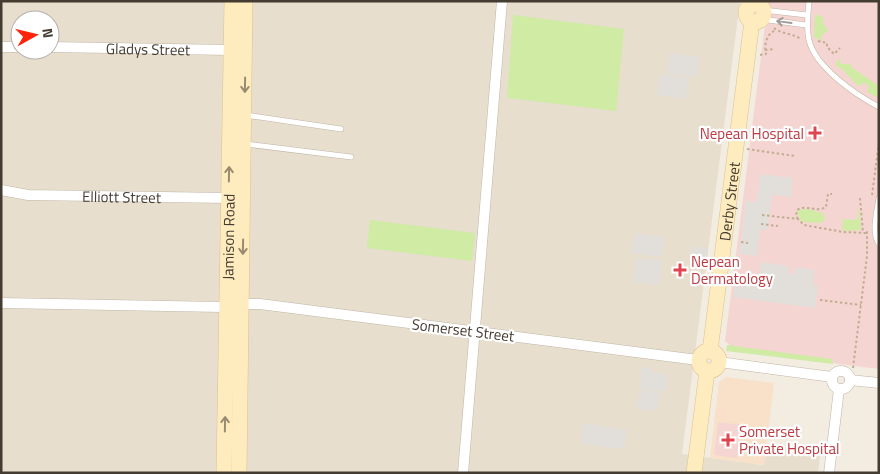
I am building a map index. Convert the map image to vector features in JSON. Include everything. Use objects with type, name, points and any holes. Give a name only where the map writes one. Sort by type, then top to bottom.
[{"type":"main road","name":"Jamison Road","points":[[224,473],[234,306],[244,198],[245,115],[232,1]]},
{"type":"main road","name":"Jamison Road","points":[[239,473],[234,306],[228,198],[238,51],[246,1]]},
{"type":"main road","name":"Derby Street","points":[[694,473],[757,11]]},
{"type":"main road","name":"Elliott Street","points":[[228,198],[244,198]]},
{"type":"street","points":[[463,473],[502,1]]},
{"type":"street","name":"Gladys Street","points":[[60,47],[238,51]]},
{"type":"street","name":"Elliott Street","points":[[1,190],[28,195],[228,198]]},
{"type":"street","name":"Somerset Street","points":[[1,303],[270,305],[832,377]]},
{"type":"street","points":[[842,370],[848,374],[850,380],[846,387],[839,389],[833,385],[832,377],[836,371],[842,370]]},
{"type":"street","points":[[850,380],[879,383]]},
{"type":"street","points":[[829,473],[839,389]]},
{"type":"lane","points":[[809,1],[806,25],[809,42],[818,59],[853,93],[879,107]]},
{"type":"lane","points":[[757,11],[808,15]]},
{"type":"lane","points":[[757,11],[806,25]]},
{"type":"lane","points":[[245,115],[341,129]]},
{"type":"lane","points":[[244,144],[351,157]]},
{"type":"lane","points":[[879,198],[875,238],[879,244]]},
{"type":"path","points":[[761,55],[766,54],[768,37],[770,33],[776,30]]},
{"type":"path","points":[[822,42],[827,44],[827,47],[834,54]]},
{"type":"path","points":[[765,50],[775,48]]},
{"type":"path","points":[[829,60],[840,48]]},
{"type":"path","points":[[872,197],[879,142]]},
{"type":"path","points":[[747,150],[795,156]]},
{"type":"path","points":[[832,194],[828,194],[826,207],[822,210],[804,207],[797,210],[796,216],[798,219],[804,225],[843,232],[867,233]]},
{"type":"path","points":[[860,198],[863,233]]},
{"type":"path","points":[[762,214],[798,219]]},
{"type":"path","points":[[761,224],[778,226]]},
{"type":"path","points":[[853,368],[867,256],[868,228]]},
{"type":"path","points":[[741,242],[748,243]]},
{"type":"path","points":[[820,300],[861,305]]},
{"type":"shaded area","points":[[1,1],[740,1],[682,454],[763,465],[766,447],[821,447],[818,473],[1,473]]},
{"type":"shaded area","name":"Nepean Hospital","points":[[768,1],[879,1],[879,369],[736,351],[725,341]]},
{"type":"shaded area","points":[[670,53],[699,57],[697,77],[667,74]]},
{"type":"shaded area","points":[[660,74],[689,78],[686,99],[657,95]]},
{"type":"shaded area","points":[[760,174],[793,178],[791,197],[772,195],[768,230],[760,229],[757,256],[739,254],[746,201],[757,202]]},
{"type":"shaded area","points":[[635,233],[664,237],[662,257],[632,253]]},
{"type":"shaded area","points":[[691,246],[708,248],[707,258],[690,256]]},
{"type":"shaded area","points":[[637,258],[662,261],[659,285],[634,282]]},
{"type":"shaded area","points":[[761,262],[789,266],[788,273],[794,274],[795,267],[815,270],[813,285],[818,285],[815,308],[733,297],[736,274],[743,279],[746,277],[758,279]]},
{"type":"shaded area","points":[[641,367],[652,368],[652,372],[668,374],[666,391],[639,388]]},
{"type":"shaded area","points":[[726,377],[774,383],[764,465],[710,458],[719,382]]},
{"type":"shaded area","points":[[640,389],[660,392],[657,411],[637,409]]},
{"type":"shaded area","name":"Somerset Private Hospital","points":[[718,422],[742,425],[737,458],[714,455]]},
{"type":"shaded area","points":[[583,423],[627,430],[624,449],[581,444]]},
{"type":"green space","points":[[513,15],[624,29],[616,111],[507,98]]},
{"type":"green space","points":[[815,15],[820,15],[824,20],[822,22],[828,30],[821,36],[822,41],[814,37]]},
{"type":"green space","points":[[840,58],[841,64],[850,64],[851,67],[879,86],[879,98],[867,92],[869,86],[864,83],[858,86],[843,70],[835,65]]},
{"type":"green space","points":[[859,207],[861,230],[844,231],[842,228],[843,219],[857,220]]},
{"type":"green space","points":[[807,209],[823,213],[825,219],[821,223],[802,222],[797,213],[799,210]]},
{"type":"green space","points":[[370,220],[475,233],[472,261],[367,248]]},
{"type":"green space","points":[[727,345],[832,359],[833,364],[726,351]]},
{"type":"place","name":"Nepean Hospital","points":[[815,133]]},
{"type":"place","name":"Nepean Dermatology","points":[[680,270]]},
{"type":"place","name":"Somerset Private Hospital","points":[[728,440]]}]
